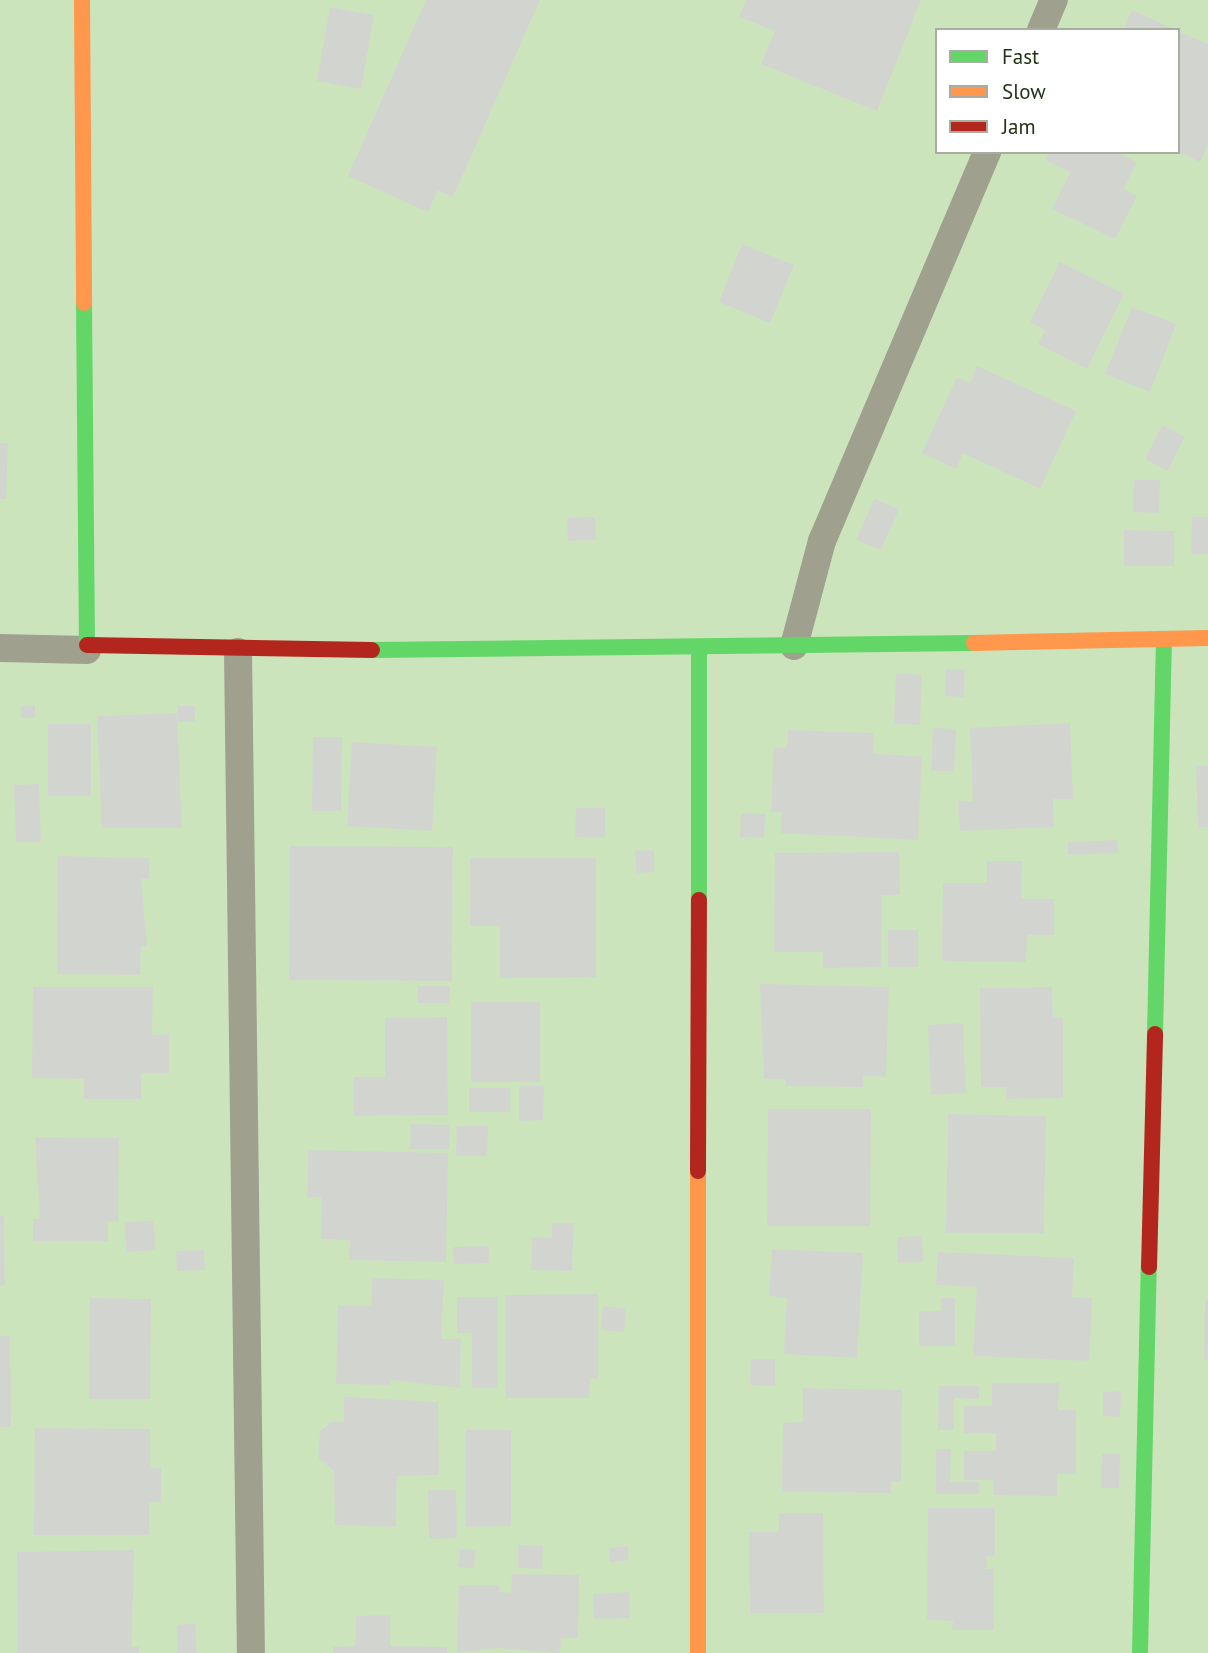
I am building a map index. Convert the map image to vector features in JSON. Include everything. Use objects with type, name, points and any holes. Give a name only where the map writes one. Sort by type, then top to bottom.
[{"type":"street","points":[[82,0],[88,650]]},
{"type":"street","points":[[1042,28],[1054,0]]},
{"type":"street","points":[[794,646],[822,541],[986,154]]},
{"type":"street","points":[[0,648],[238,652],[699,649],[1208,638]]},
{"type":"street","points":[[1140,1653],[1164,639]]},
{"type":"street","points":[[698,1653],[699,649]]},
{"type":"street","points":[[238,652],[251,1653]]},
{"type":"building","points":[[426,0],[540,0],[453,197],[438,190],[428,212],[348,176]]},
{"type":"building","points":[[746,0],[921,0],[877,111],[761,64],[775,31],[739,17]]},
{"type":"building","points":[[330,7],[374,15],[361,89],[317,81]]},
{"type":"building","points":[[1132,10],[1172,28],[1124,28]]},
{"type":"building","points":[[1180,32],[1208,44],[1208,144],[1200,162],[1180,153]]},
{"type":"building","points":[[1047,154],[1121,154],[1137,162],[1124,189],[1137,196],[1115,239],[1052,209],[1070,172],[1045,160]]},
{"type":"building","points":[[742,244],[794,265],[770,323],[719,302]]},
{"type":"building","points":[[1060,262],[1124,294],[1087,369],[1038,344],[1045,330],[1030,322]]},
{"type":"building","points":[[1132,307],[1176,324],[1150,392],[1105,374]]},
{"type":"building","points":[[977,366],[1076,411],[1040,489],[963,453],[956,469],[922,453],[957,377],[970,383]]},
{"type":"building","points":[[1162,425],[1185,437],[1168,471],[1145,459]]},
{"type":"building","points":[[0,443],[8,443],[6,499],[0,499]]},
{"type":"building","points":[[1134,480],[1160,480],[1159,513],[1133,512]]},
{"type":"building","points":[[874,499],[899,509],[881,550],[856,540]]},
{"type":"building","points":[[595,517],[596,540],[568,541],[567,518]]},
{"type":"building","points":[[1192,517],[1208,517],[1208,554],[1191,554]]},
{"type":"building","points":[[1124,530],[1174,531],[1174,566],[1124,566]]},
{"type":"building","points":[[946,669],[965,670],[964,697],[945,696]]},
{"type":"building","points":[[896,673],[922,675],[920,725],[894,724]]},
{"type":"building","points":[[35,705],[35,718],[21,718],[21,706]]},
{"type":"building","points":[[178,706],[195,706],[195,721],[178,722]]},
{"type":"building","points":[[177,713],[182,828],[102,828],[97,716]]},
{"type":"building","points":[[1070,723],[1073,799],[1053,799],[1054,827],[960,831],[958,801],[973,801],[970,728]]},
{"type":"building","points":[[48,724],[91,724],[91,796],[48,796]]},
{"type":"building","points":[[933,728],[956,729],[954,771],[931,771]]},
{"type":"building","points":[[788,730],[874,733],[873,754],[922,756],[918,840],[781,833],[782,812],[771,812],[774,747],[787,748]]},
{"type":"building","points":[[313,737],[342,737],[341,811],[312,811]]},
{"type":"building","points":[[352,742],[437,747],[432,831],[347,826]]},
{"type":"building","points":[[1196,766],[1208,766],[1208,827],[1198,827]]},
{"type":"building","points":[[39,784],[41,842],[16,842],[14,785]]},
{"type":"building","points":[[576,808],[605,808],[605,838],[575,837]]},
{"type":"building","points":[[741,813],[766,814],[764,838],[740,837]]},
{"type":"building","points":[[1117,840],[1118,853],[1068,855],[1068,842]]},
{"type":"building","points":[[290,846],[453,847],[452,981],[289,980]]},
{"type":"building","points":[[654,850],[654,872],[636,873],[635,851]]},
{"type":"building","points":[[899,852],[900,895],[882,895],[881,967],[823,968],[823,952],[774,952],[775,853]]},
{"type":"building","points":[[58,856],[149,858],[149,879],[141,879],[147,947],[141,946],[140,975],[57,974]]},
{"type":"building","points":[[470,858],[596,858],[596,977],[500,978],[500,926],[470,926]]},
{"type":"building","points":[[987,861],[1022,861],[1021,899],[1054,899],[1054,935],[1027,935],[1026,962],[942,961],[943,883],[987,883]]},
{"type":"building","points":[[888,930],[918,930],[918,967],[888,967]]},
{"type":"building","points":[[760,984],[889,987],[886,1077],[863,1076],[863,1087],[786,1086],[786,1079],[764,1079]]},
{"type":"building","points":[[418,986],[450,986],[450,1003],[418,1003]]},
{"type":"building","points":[[33,987],[153,987],[152,1035],[169,1034],[169,1073],[141,1073],[141,1099],[84,1099],[84,1079],[32,1078]]},
{"type":"building","points":[[1052,987],[1053,1018],[1063,1018],[1063,1098],[1006,1099],[1006,1087],[981,1087],[980,988]]},
{"type":"building","points":[[471,1002],[540,1002],[540,1082],[471,1082]]},
{"type":"building","points":[[447,1017],[448,1115],[354,1116],[354,1077],[385,1077],[385,1018]]},
{"type":"building","points":[[963,1023],[966,1093],[931,1095],[928,1025]]},
{"type":"building","points":[[519,1086],[544,1086],[543,1120],[519,1121]]},
{"type":"building","points":[[469,1088],[510,1088],[510,1112],[469,1112]]},
{"type":"building","points":[[768,1109],[871,1109],[870,1226],[767,1226]]},
{"type":"building","points":[[948,1114],[1046,1116],[1044,1233],[946,1233]]},
{"type":"building","points":[[411,1124],[450,1125],[449,1149],[410,1149]]},
{"type":"building","points":[[457,1126],[488,1126],[487,1156],[456,1156]]},
{"type":"building","points":[[35,1137],[119,1138],[118,1222],[108,1221],[108,1241],[33,1241],[33,1219],[40,1219]]},
{"type":"building","points":[[308,1150],[448,1153],[446,1262],[349,1260],[350,1240],[321,1239],[322,1197],[307,1197]]},
{"type":"building","points":[[0,1216],[4,1216],[5,1285],[0,1285]]},
{"type":"building","points":[[154,1221],[155,1250],[126,1252],[125,1222]]},
{"type":"building","points":[[552,1223],[574,1223],[572,1271],[531,1270],[532,1237],[552,1238]]},
{"type":"building","points":[[922,1236],[923,1262],[898,1263],[897,1237]]},
{"type":"building","points":[[489,1246],[489,1263],[454,1264],[453,1247]]},
{"type":"building","points":[[772,1249],[863,1253],[857,1358],[784,1354],[787,1298],[769,1296]]},
{"type":"building","points":[[204,1250],[205,1270],[177,1271],[176,1251]]},
{"type":"building","points":[[938,1252],[1074,1258],[1072,1297],[1092,1298],[1089,1361],[973,1356],[977,1287],[936,1285]]},
{"type":"building","points":[[372,1278],[444,1280],[441,1339],[461,1339],[460,1388],[390,1380],[390,1385],[336,1384],[338,1305],[371,1306]]},
{"type":"building","points":[[598,1294],[598,1379],[590,1378],[589,1398],[506,1398],[506,1295]]},
{"type":"building","points":[[457,1297],[498,1297],[498,1388],[472,1388],[472,1333],[457,1333]]},
{"type":"building","points":[[90,1298],[151,1299],[150,1399],[89,1399]]},
{"type":"building","points":[[941,1298],[955,1298],[955,1346],[919,1346],[919,1311],[941,1311]]},
{"type":"building","points":[[1205,1300],[1208,1300],[1208,1360],[1204,1360]]},
{"type":"building","points":[[603,1306],[626,1308],[624,1332],[601,1330]]},
{"type":"building","points":[[0,1336],[10,1336],[11,1427],[0,1427]]},
{"type":"building","points":[[751,1359],[775,1359],[775,1386],[750,1385]]},
{"type":"building","points":[[992,1383],[1059,1383],[1058,1410],[1076,1410],[1076,1474],[1057,1474],[1057,1496],[994,1495],[993,1480],[964,1480],[964,1451],[996,1451],[996,1433],[964,1433],[964,1406],[992,1406]]},
{"type":"building","points":[[939,1386],[979,1386],[979,1399],[954,1398],[954,1430],[938,1430]]},
{"type":"building","points":[[803,1388],[902,1390],[901,1481],[891,1481],[891,1493],[782,1492],[783,1423],[803,1422]]},
{"type":"building","points":[[1121,1391],[1120,1417],[1103,1416],[1103,1392]]},
{"type":"building","points":[[344,1397],[438,1402],[439,1475],[397,1476],[396,1527],[335,1525],[334,1471],[318,1458],[320,1431],[331,1422],[344,1422]]},
{"type":"building","points":[[35,1428],[150,1429],[150,1468],[161,1468],[161,1502],[149,1502],[149,1535],[34,1535]]},
{"type":"building","points":[[466,1430],[511,1430],[511,1526],[466,1527]]},
{"type":"building","points":[[936,1449],[951,1449],[950,1482],[979,1482],[979,1494],[936,1494]]},
{"type":"building","points":[[1102,1454],[1120,1454],[1119,1488],[1101,1488]]},
{"type":"building","points":[[428,1490],[456,1490],[457,1538],[429,1539]]},
{"type":"building","points":[[928,1508],[995,1508],[995,1556],[987,1556],[986,1569],[994,1569],[994,1630],[952,1630],[953,1621],[927,1620]]},
{"type":"building","points":[[779,1513],[823,1513],[824,1613],[750,1613],[749,1532],[779,1532]]},
{"type":"building","points":[[518,1545],[543,1546],[542,1569],[518,1568]]},
{"type":"building","points":[[628,1546],[629,1560],[610,1562],[609,1548]]},
{"type":"building","points":[[460,1549],[475,1550],[474,1569],[458,1567]]},
{"type":"building","points":[[134,1550],[132,1647],[139,1647],[139,1653],[18,1653],[17,1552]]},
{"type":"building","points":[[512,1574],[579,1575],[578,1638],[561,1638],[560,1653],[497,1648],[457,1653],[459,1585],[499,1585],[499,1592],[511,1593]]},
{"type":"building","points":[[629,1592],[630,1618],[594,1619],[593,1594]]},
{"type":"building","points":[[390,1615],[390,1646],[447,1647],[447,1653],[333,1653],[333,1647],[355,1646],[356,1616]]},
{"type":"building","points":[[195,1623],[197,1653],[178,1653],[177,1625]]},
{"type":"traffic: fast","points":[[84,303],[87,645]]},
{"type":"traffic: fast","points":[[1155,1034],[1164,639]]},
{"type":"traffic: fast","points":[[372,650],[974,643]]},
{"type":"traffic: fast","points":[[699,649],[699,900]]},
{"type":"traffic: fast","points":[[1140,1653],[1149,1267]]},
{"type":"traffic: slow","points":[[82,0],[84,303]]},
{"type":"traffic: slow","points":[[974,643],[1208,638]]},
{"type":"traffic: slow","points":[[698,1171],[698,1653]]},
{"type":"traffic: jam","points":[[87,645],[372,650]]},
{"type":"traffic: jam","points":[[698,1171],[699,900]]},
{"type":"traffic: jam","points":[[1149,1267],[1155,1034]]}]
